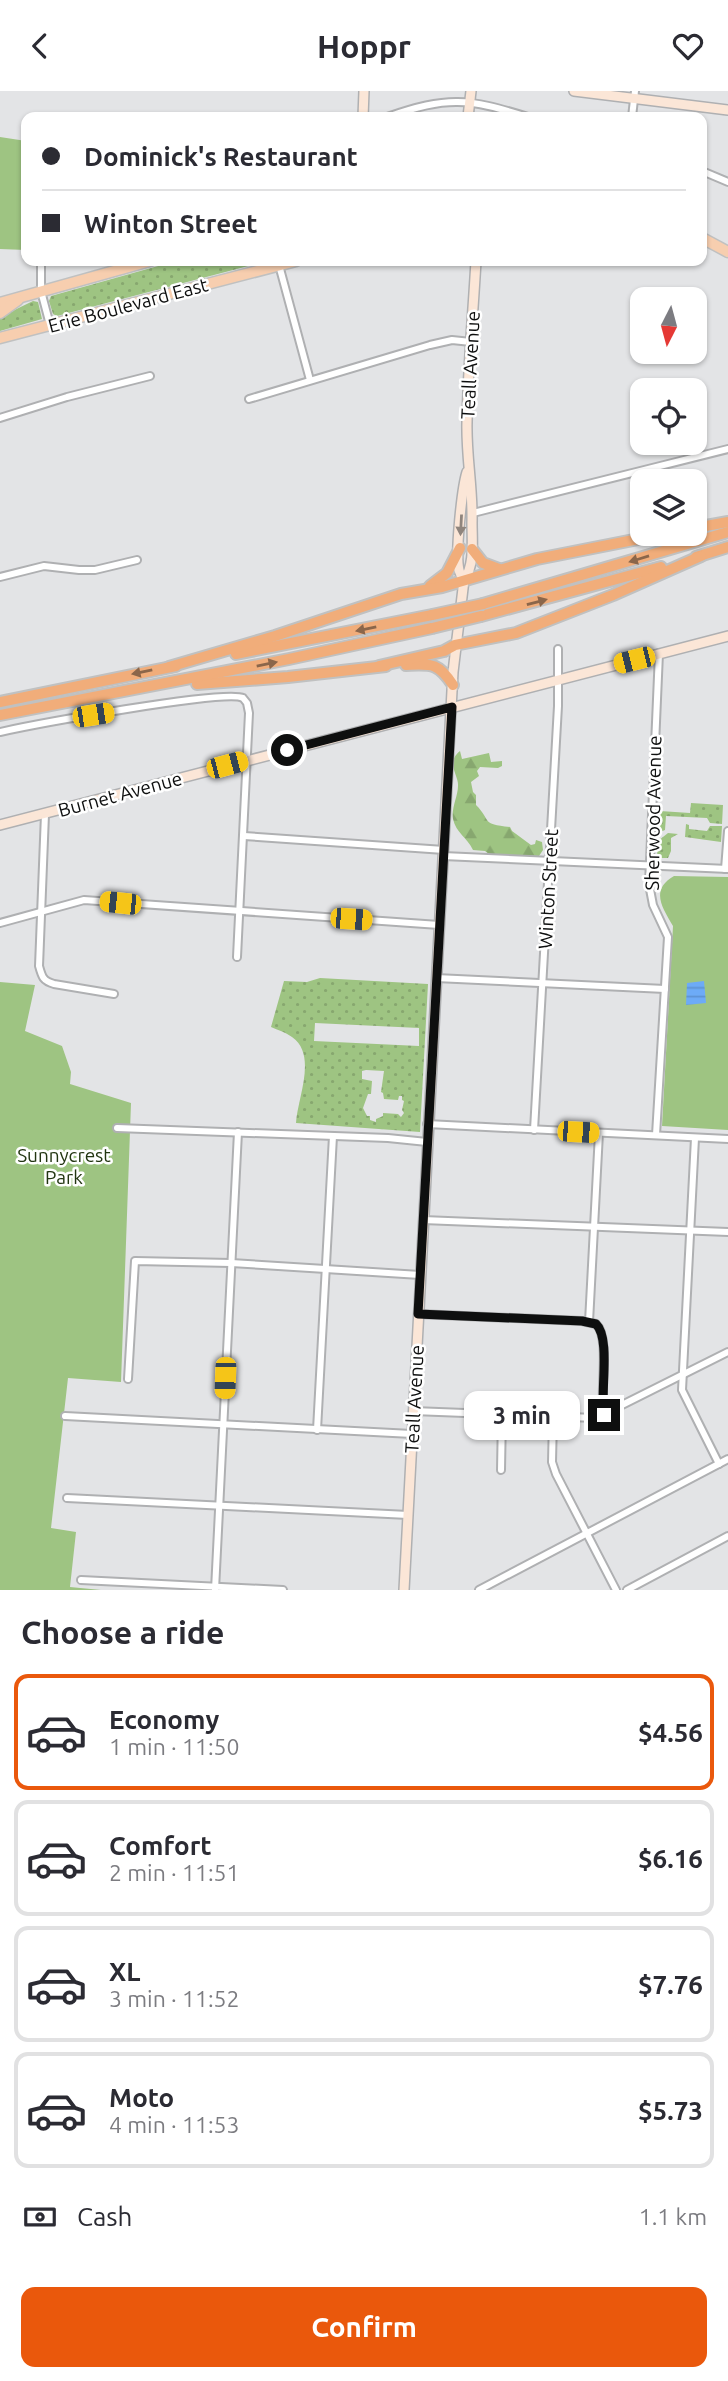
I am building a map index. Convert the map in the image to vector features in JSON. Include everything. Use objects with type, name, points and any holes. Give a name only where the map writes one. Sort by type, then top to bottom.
[{"type":"highway","points":[[707,526],[728,522]]},
{"type":"highway","points":[[0,702],[483,604],[728,532]]},
{"type":"highway","points":[[169,667],[248,645],[401,594],[442,587],[575,550],[630,540]]},
{"type":"highway","points":[[0,715],[152,687],[432,628],[728,547]]},
{"type":"highway","points":[[427,588],[447,573],[466,548],[483,562],[499,569]]},
{"type":"highway","points":[[379,666],[444,651],[456,645],[516,633],[701,556]]},
{"type":"highway","points":[[152,687],[428,664],[440,670],[453,685]]},
{"type":"main road","points":[[707,240],[728,252]]},
{"type":"main road","name":"Erie Boulevard East","points":[[0,303],[132,266]]},
{"type":"main road","name":"Erie Boulevard East","points":[[0,338],[267,266]]},
{"type":"main road","points":[[0,313],[21,297]]},
{"type":"street","points":[[363,112],[364,91]]},
{"type":"street","points":[[468,112],[471,91]]},
{"type":"street","points":[[574,91],[635,95],[728,110]]},
{"type":"street","points":[[403,112],[433,103],[469,102],[508,112]]},
{"type":"street","points":[[707,173],[728,182]]},
{"type":"street","points":[[41,266],[41,291],[50,325]]},
{"type":"street","points":[[279,266],[310,380]]},
{"type":"street","name":"Teall Avenue","points":[[466,548],[473,513],[467,422],[477,266]]},
{"type":"street","points":[[249,399],[430,345],[452,340],[471,342]]},
{"type":"street","points":[[0,418],[67,397],[150,376]]},
{"type":"street","points":[[473,513],[728,449]]},
{"type":"street","name":"Teall Avenue","points":[[404,1590],[427,1124],[453,685],[464,580],[470,572],[463,486],[468,469]]},
{"type":"street","points":[[0,577],[44,566],[95,570],[137,560]]},
{"type":"street","name":"Burnet Avenue","points":[[0,825],[728,636]]},
{"type":"street","name":"Winton Street","points":[[534,1130],[559,679],[558,649]]},
{"type":"street","name":"Sherwood Avenue","points":[[656,1135],[668,937],[651,900],[649,865],[659,653]]},
{"type":"street","points":[[0,732],[61,720],[240,695],[248,706],[237,957]]},
{"type":"street","points":[[45,814],[39,966],[43,980],[114,993]]},
{"type":"street","points":[[244,836],[549,861],[727,869],[728,831]]},
{"type":"street","points":[[0,923],[84,901],[439,925]]},
{"type":"street","points":[[436,978],[666,989]]},
{"type":"street","points":[[427,1124],[728,1139]]},
{"type":"street","points":[[117,1128],[427,1142]]},
{"type":"street","points":[[215,1588],[238,1132]]},
{"type":"street","points":[[589,1322],[599,1133]]},
{"type":"street","points":[[317,1430],[333,1136]]},
{"type":"street","points":[[695,1138],[684,1396],[719,1464]]},
{"type":"street","points":[[423,1220],[728,1233]]},
{"type":"street","points":[[128,1379],[135,1261],[231,1263],[420,1275]]},
{"type":"street","points":[[418,1314],[589,1322],[601,1328],[604,1336],[604,1415]]},
{"type":"street","points":[[413,1411],[596,1418],[728,1352]]},
{"type":"street","points":[[501,1470],[502,1415]]},
{"type":"street","points":[[65,1416],[412,1434]]},
{"type":"street","points":[[553,1417],[552,1462],[556,1474],[616,1590]]},
{"type":"street","points":[[480,1590],[728,1459]]},
{"type":"street","points":[[67,1498],[408,1515]]},
{"type":"street","points":[[627,1590],[728,1536]]},
{"type":"street","points":[[81,1580],[283,1590]]},
{"type":"green space","points":[[0,137],[21,140],[21,250],[0,249]]},
{"type":"green space","points":[[158,266],[248,266],[57,316],[53,314],[49,301],[51,296]]},
{"type":"green space","points":[[33,301],[38,302],[42,319],[0,331],[0,317]]},
{"type":"green space","points":[[460,751],[462,759],[489,753],[491,762],[502,761],[502,766],[498,768],[480,767],[477,771],[479,776],[471,782],[476,795],[476,805],[490,823],[510,827],[531,845],[535,844],[536,840],[542,842],[543,850],[539,856],[489,854],[473,850],[459,832],[453,819],[458,782],[453,760]]},
{"type":"green space","points":[[691,803],[723,805],[722,824],[710,823],[707,818],[666,816],[665,830],[658,833],[660,811],[690,813]]},
{"type":"green space","points":[[686,824],[689,829],[707,831],[710,826],[722,826],[721,842],[685,837]]},
{"type":"green space","points":[[668,833],[678,834],[671,838],[668,858],[657,858],[658,841]]},
{"type":"green space","points":[[674,876],[728,877],[728,1130],[662,1126],[673,926],[662,906],[660,893],[662,887]]},
{"type":"green space","points":[[320,978],[428,984],[420,1132],[296,1123],[304,1078],[304,1055],[300,1045],[292,1037],[271,1027],[284,981],[307,982]],"holes":[[[315,1023],[419,1028],[419,1046],[314,1041]],[[362,1071],[384,1071],[381,1092],[384,1099],[398,1100],[399,1096],[402,1096],[404,1113],[401,1117],[398,1114],[383,1113],[376,1122],[367,1116],[363,1108],[368,1094],[371,1094],[372,1081],[362,1079]]]},
{"type":"green space","name":"Sunnycrest Park","points":[[0,982],[35,985],[25,1031],[62,1046],[71,1072],[70,1084],[131,1103],[121,1382],[68,1378],[51,1528],[76,1532],[70,1587],[101,1590],[0,1590]]},
{"type":"water","points":[[704,981],[706,1003],[686,1005],[687,983]]},
{"type":"route","points":[[287,750],[452,707],[418,1314],[582,1321],[596,1324],[604,1336],[604,1415]]}]
